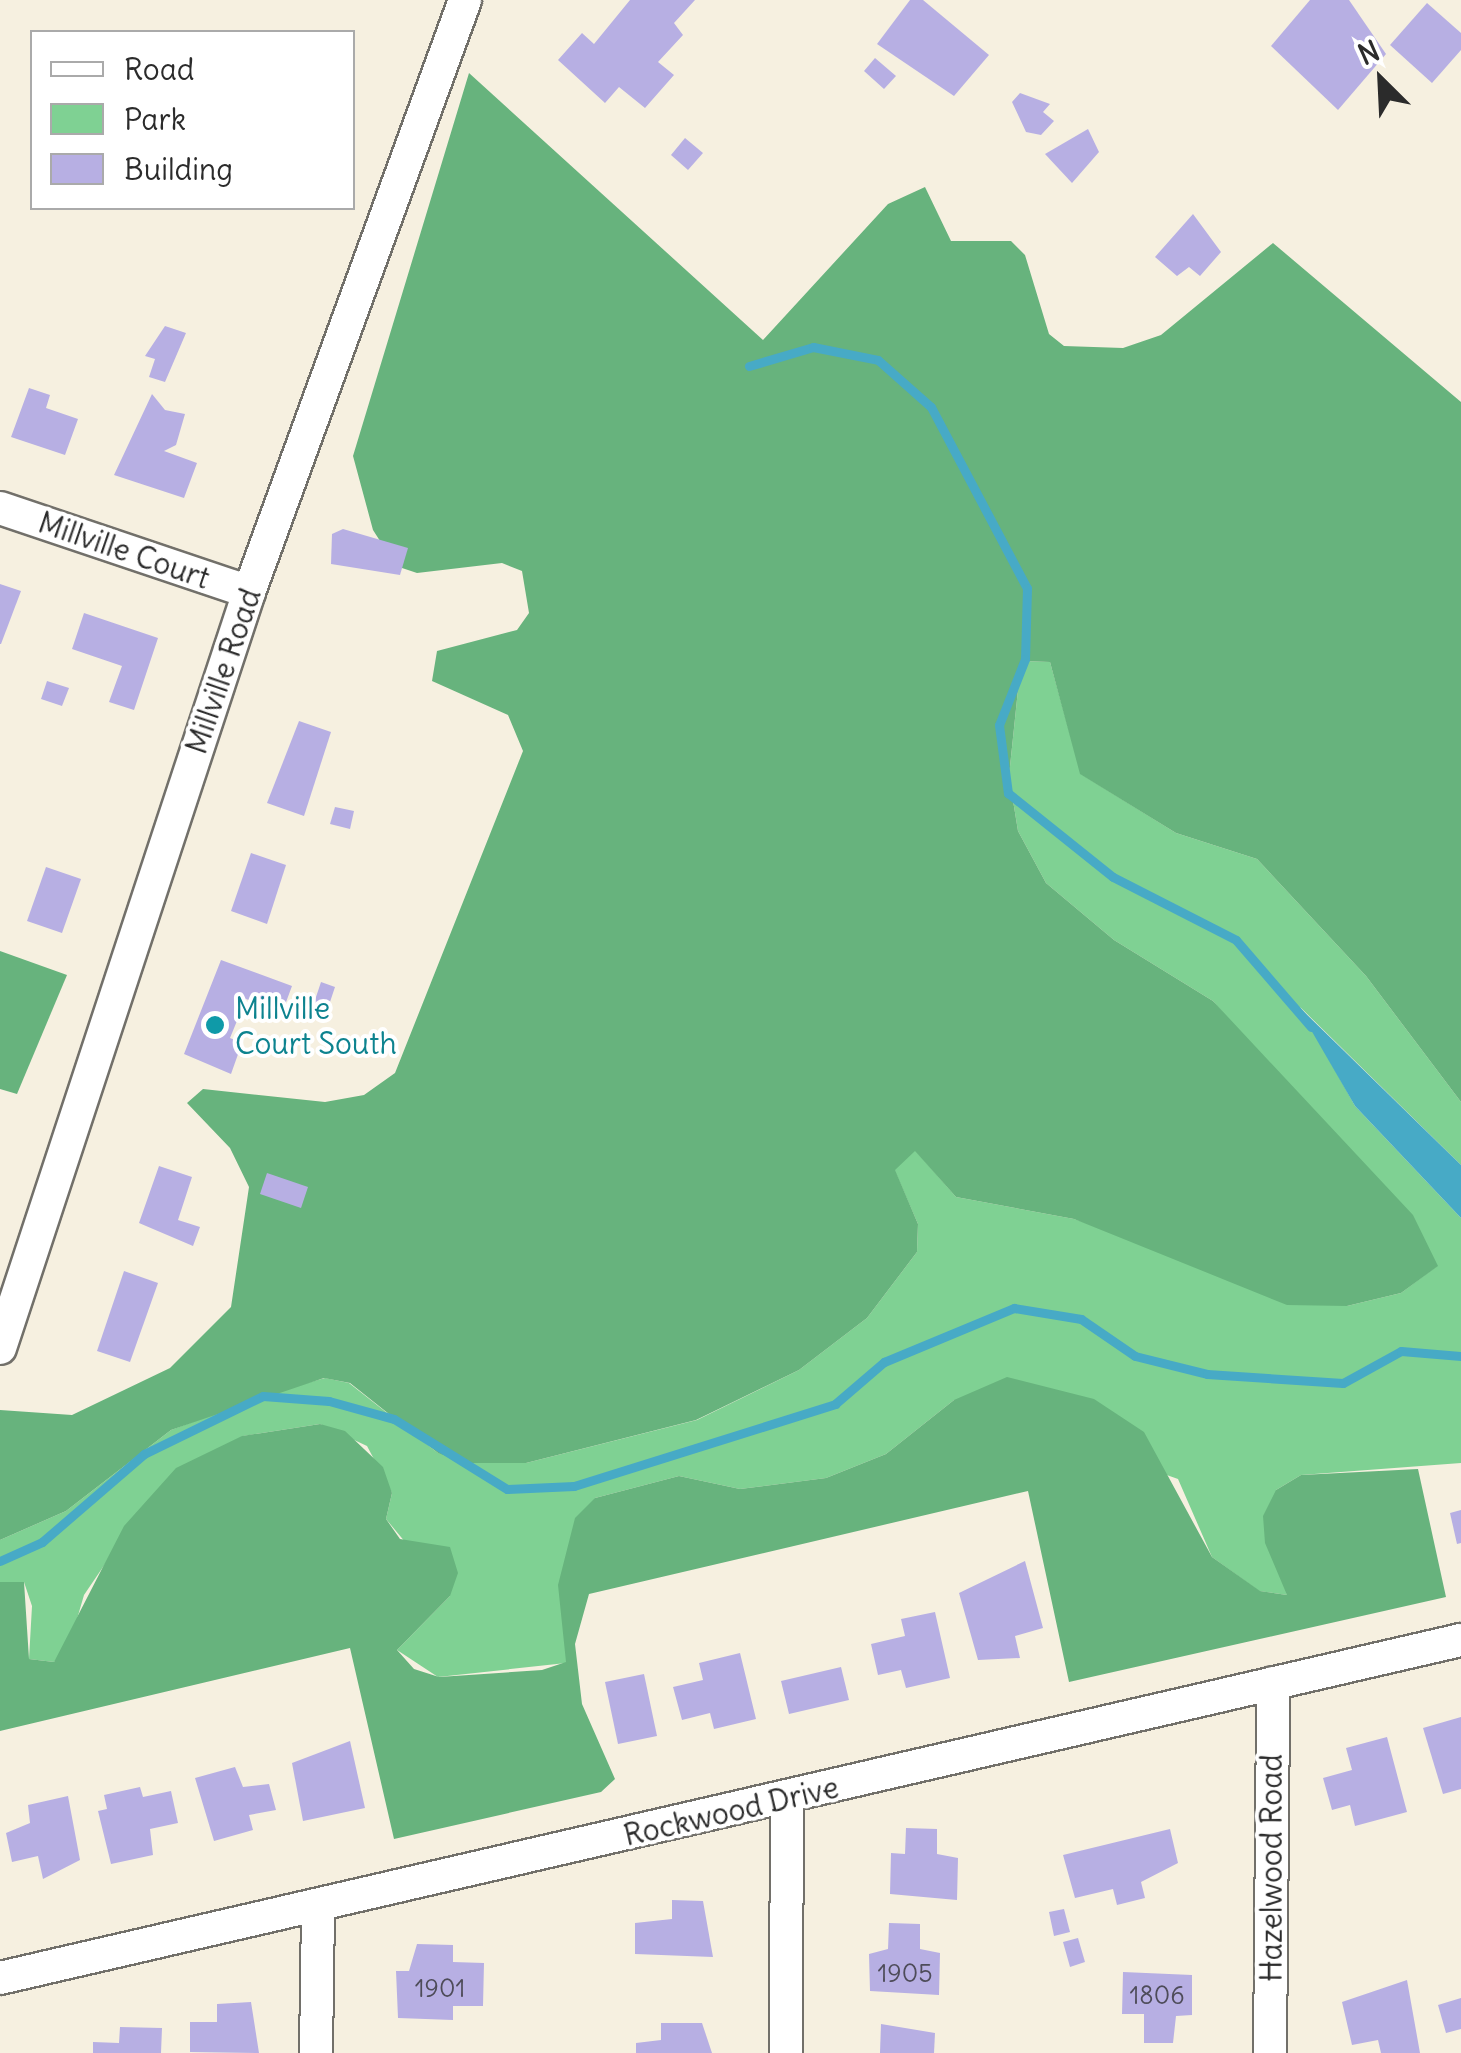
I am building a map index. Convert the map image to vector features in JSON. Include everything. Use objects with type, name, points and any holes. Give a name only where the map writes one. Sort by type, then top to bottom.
[{"type":"street","name":"Millville Road","points":[[0,1348],[249,592],[465,0]]},
{"type":"street","name":"Millville Court","points":[[0,508],[249,592]]},
{"type":"street","name":"Rockwood Drive","points":[[0,1978],[1461,1640]]},
{"type":"street","name":"Hazelwood Road","points":[[1270,2053],[1273,1684]]},
{"type":"street","points":[[786,2053],[787,1798]]},
{"type":"street","points":[[316,2053],[318,1905]]},
{"type":"green space","points":[[469,73],[763,340],[888,204],[925,187],[951,241],[1011,241],[1025,255],[1049,334],[1064,346],[1123,348],[1161,335],[1273,243],[1461,402],[1461,1102],[1366,976],[1257,859],[1176,833],[1080,774],[1050,662],[1021,661],[1009,776],[1018,831],[1046,883],[1114,940],[1213,1001],[1413,1215],[1438,1266],[1401,1293],[1347,1306],[1287,1305],[1074,1219],[956,1197],[915,1151],[895,1170],[918,1224],[917,1252],[867,1318],[799,1370],[696,1420],[526,1463],[466,1463],[438,1453],[350,1383],[324,1378],[171,1430],[66,1511],[0,1540],[0,1410],[72,1415],[170,1368],[231,1307],[249,1187],[230,1148],[187,1103],[203,1089],[325,1102],[364,1095],[395,1073],[523,751],[508,715],[432,681],[437,651],[517,630],[529,613],[522,571],[502,563],[417,573],[396,566],[373,530],[353,456]]},
{"type":"green space","points":[[1021,661],[1050,662],[1081,774],[1176,833],[1257,859],[1366,976],[1461,1102],[1461,1165],[1300,1007],[1355,1106],[1461,1218],[1461,1463],[1301,1475],[1276,1490],[1287,1595],[1259,1591],[1212,1557],[1178,1479],[954,1400],[886,1454],[826,1478],[740,1489],[679,1476],[595,1498],[566,1663],[438,1677],[397,1650],[450,1596],[386,1519],[392,1493],[367,1446],[320,1424],[243,1436],[143,1508],[84,1595],[70,1643],[54,1662],[29,1659],[32,1606],[24,1582],[0,1582],[0,1540],[66,1511],[171,1430],[271,1393],[325,1378],[349,1383],[438,1453],[526,1463],[697,1420],[799,1370],[867,1318],[917,1252],[918,1224],[894,1169],[915,1150],[956,1197],[1074,1219],[1347,1306],[1401,1293],[1437,1266],[1213,1001],[1114,940],[1046,883],[1018,831],[1009,776]]},
{"type":"green space","points":[[0,951],[67,975],[17,1094],[0,1089]]},
{"type":"green space","points":[[1007,1377],[1094,1399],[1144,1432],[1212,1557],[1260,1591],[1287,1595],[1265,1543],[1263,1516],[1276,1490],[1301,1475],[1418,1469],[1446,1597],[1069,1682],[1028,1491],[589,1594],[575,1644],[582,1704],[615,1779],[601,1792],[394,1839],[350,1648],[0,1731],[0,1582],[24,1582],[29,1659],[54,1662],[124,1526],[176,1468],[242,1436],[320,1424],[345,1431],[383,1467],[392,1493],[386,1519],[400,1539],[450,1547],[458,1573],[450,1596],[397,1650],[414,1669],[439,1677],[542,1670],[566,1662],[558,1585],[575,1518],[595,1498],[679,1476],[740,1489],[826,1478],[886,1454],[954,1400]]},
{"type":"water","points":[[1296,1004],[1461,1165],[1461,1218],[1355,1106]]},
{"type":"building","points":[[630,0],[695,0],[674,23],[683,35],[658,62],[674,75],[645,108],[619,87],[605,103],[558,60],[582,33],[594,44]]},
{"type":"building","points":[[910,0],[923,0],[989,55],[954,96],[877,44]]},
{"type":"building","points":[[1310,0],[1349,0],[1386,54],[1338,110],[1271,46]]},
{"type":"building","points":[[1427,3],[1461,33],[1461,50],[1432,83],[1390,45]]},
{"type":"building","points":[[875,58],[896,76],[884,89],[864,71]]},
{"type":"building","points":[[1020,93],[1050,104],[1043,112],[1054,121],[1041,135],[1026,132],[1012,102]]},
{"type":"building","points":[[1088,129],[1099,152],[1072,183],[1045,154]]},
{"type":"building","points":[[685,138],[703,153],[688,170],[671,155]]},
{"type":"building","points":[[1193,214],[1221,252],[1200,276],[1189,267],[1177,276],[1155,257]]},
{"type":"building","points":[[165,326],[186,333],[165,382],[149,377],[155,359],[145,356]]},
{"type":"building","points":[[29,388],[50,395],[46,408],[78,419],[65,455],[11,437]]},
{"type":"building","points":[[152,394],[165,410],[185,414],[176,445],[164,451],[197,463],[184,498],[114,475]]},
{"type":"building","points":[[343,529],[408,548],[400,575],[331,564],[332,534]]},
{"type":"building","points":[[0,584],[21,591],[1,644],[0,644]]},
{"type":"building","points":[[84,613],[158,638],[134,710],[109,702],[122,666],[72,649]]},
{"type":"building","points":[[47,681],[69,688],[62,706],[41,699]]},
{"type":"building","points":[[299,721],[331,732],[304,816],[267,803]]},
{"type":"building","points":[[335,807],[354,811],[350,829],[330,824]]},
{"type":"building","points":[[251,853],[286,865],[267,924],[231,911]]},
{"type":"building","points":[[46,867],[81,879],[62,933],[27,921]]},
{"type":"building","name":"Millville Court South","points":[[221,960],[292,986],[282,1013],[246,999],[230,1038],[242,1043],[231,1074],[184,1054]]},
{"type":"building","points":[[321,982],[335,987],[328,1008],[314,1003]]},
{"type":"building","points":[[159,1166],[192,1177],[178,1220],[200,1227],[193,1246],[139,1223]]},
{"type":"building","points":[[267,1173],[308,1187],[301,1208],[260,1194]]},
{"type":"building","points":[[124,1271],[158,1283],[130,1362],[97,1351]]},
{"type":"building","points":[[1461,1510],[1461,1543],[1457,1544],[1450,1513]]},
{"type":"building","points":[[1025,1561],[1043,1628],[1015,1636],[1020,1658],[978,1660],[959,1593]]},
{"type":"building","points":[[935,1612],[950,1678],[906,1688],[901,1670],[878,1675],[871,1644],[905,1636],[901,1619]]},
{"type":"building","points":[[740,1653],[756,1719],[714,1729],[710,1713],[682,1720],[673,1687],[703,1680],[699,1663]]},
{"type":"building","points":[[841,1667],[849,1700],[789,1714],[781,1681]]},
{"type":"building","points":[[644,1674],[657,1736],[618,1744],[605,1682]]},
{"type":"building","points":[[1461,1717],[1461,1789],[1443,1794],[1423,1728]]},
{"type":"building","points":[[1387,1737],[1407,1812],[1355,1826],[1350,1805],[1332,1810],[1323,1778],[1352,1770],[1346,1748]]},
{"type":"building","points":[[350,1741],[365,1808],[303,1821],[292,1763]]},
{"type":"building","points":[[235,1767],[243,1787],[269,1784],[276,1810],[249,1815],[253,1830],[214,1841],[195,1778]]},
{"type":"building","points":[[140,1787],[143,1797],[171,1791],[178,1823],[150,1829],[153,1855],[111,1864],[98,1811],[107,1809],[104,1795]]},
{"type":"building","points":[[68,1796],[80,1860],[43,1879],[38,1856],[12,1862],[6,1833],[30,1823],[28,1805]]},
{"type":"building","points":[[906,1828],[937,1829],[937,1854],[958,1858],[957,1900],[890,1894],[891,1853],[905,1854]]},
{"type":"building","points":[[1170,1829],[1178,1863],[1141,1882],[1145,1898],[1117,1905],[1113,1889],[1075,1898],[1063,1855]]},
{"type":"building","points":[[672,1900],[703,1901],[713,1957],[635,1954],[635,1923],[672,1919]]},
{"type":"building","points":[[1064,1909],[1070,1932],[1054,1936],[1049,1912]]},
{"type":"building","points":[[889,1923],[920,1924],[920,1949],[940,1953],[939,1995],[870,1991],[869,1954],[888,1949]]},
{"type":"building","points":[[1078,1938],[1085,1962],[1070,1967],[1063,1942]]},
{"type":"building","points":[[417,1944],[453,1945],[453,1962],[484,1963],[483,2006],[453,2006],[453,2020],[398,2018],[396,1971],[409,1971]]},
{"type":"building","points":[[1123,1972],[1192,1975],[1192,2015],[1176,2016],[1173,2043],[1144,2043],[1144,2014],[1122,2014]]},
{"type":"building","points":[[1407,1980],[1420,2053],[1381,2053],[1378,2040],[1352,2045],[1342,2002]]},
{"type":"building","points":[[1461,1998],[1461,2029],[1446,2033],[1438,2005]]},
{"type":"building","points":[[251,2002],[259,2053],[190,2052],[190,2022],[217,2022],[217,2004]]},
{"type":"building","points":[[661,2023],[702,2023],[712,2053],[636,2053],[636,2043],[661,2040]]},
{"type":"building","points":[[881,2024],[935,2033],[934,2053],[880,2053]]},
{"type":"building","points":[[120,2027],[162,2028],[161,2053],[93,2053],[93,2042],[119,2043]]},
{"type":"waterway","points":[[749,366],[813,347],[878,360],[931,407],[1027,588],[1025,659],[999,725],[1008,793],[1113,877],[1236,940],[1311,1027]]},
{"type":"waterway","points":[[0,1561],[42,1542],[144,1454],[263,1396],[329,1401],[394,1419],[507,1489],[574,1486],[835,1404],[884,1362],[1014,1308],[1081,1319],[1135,1356],[1207,1374],[1343,1383],[1401,1351],[1461,1356]]},
{"type":"place","name":"Millville Court South","points":[[215,1025]]}]
